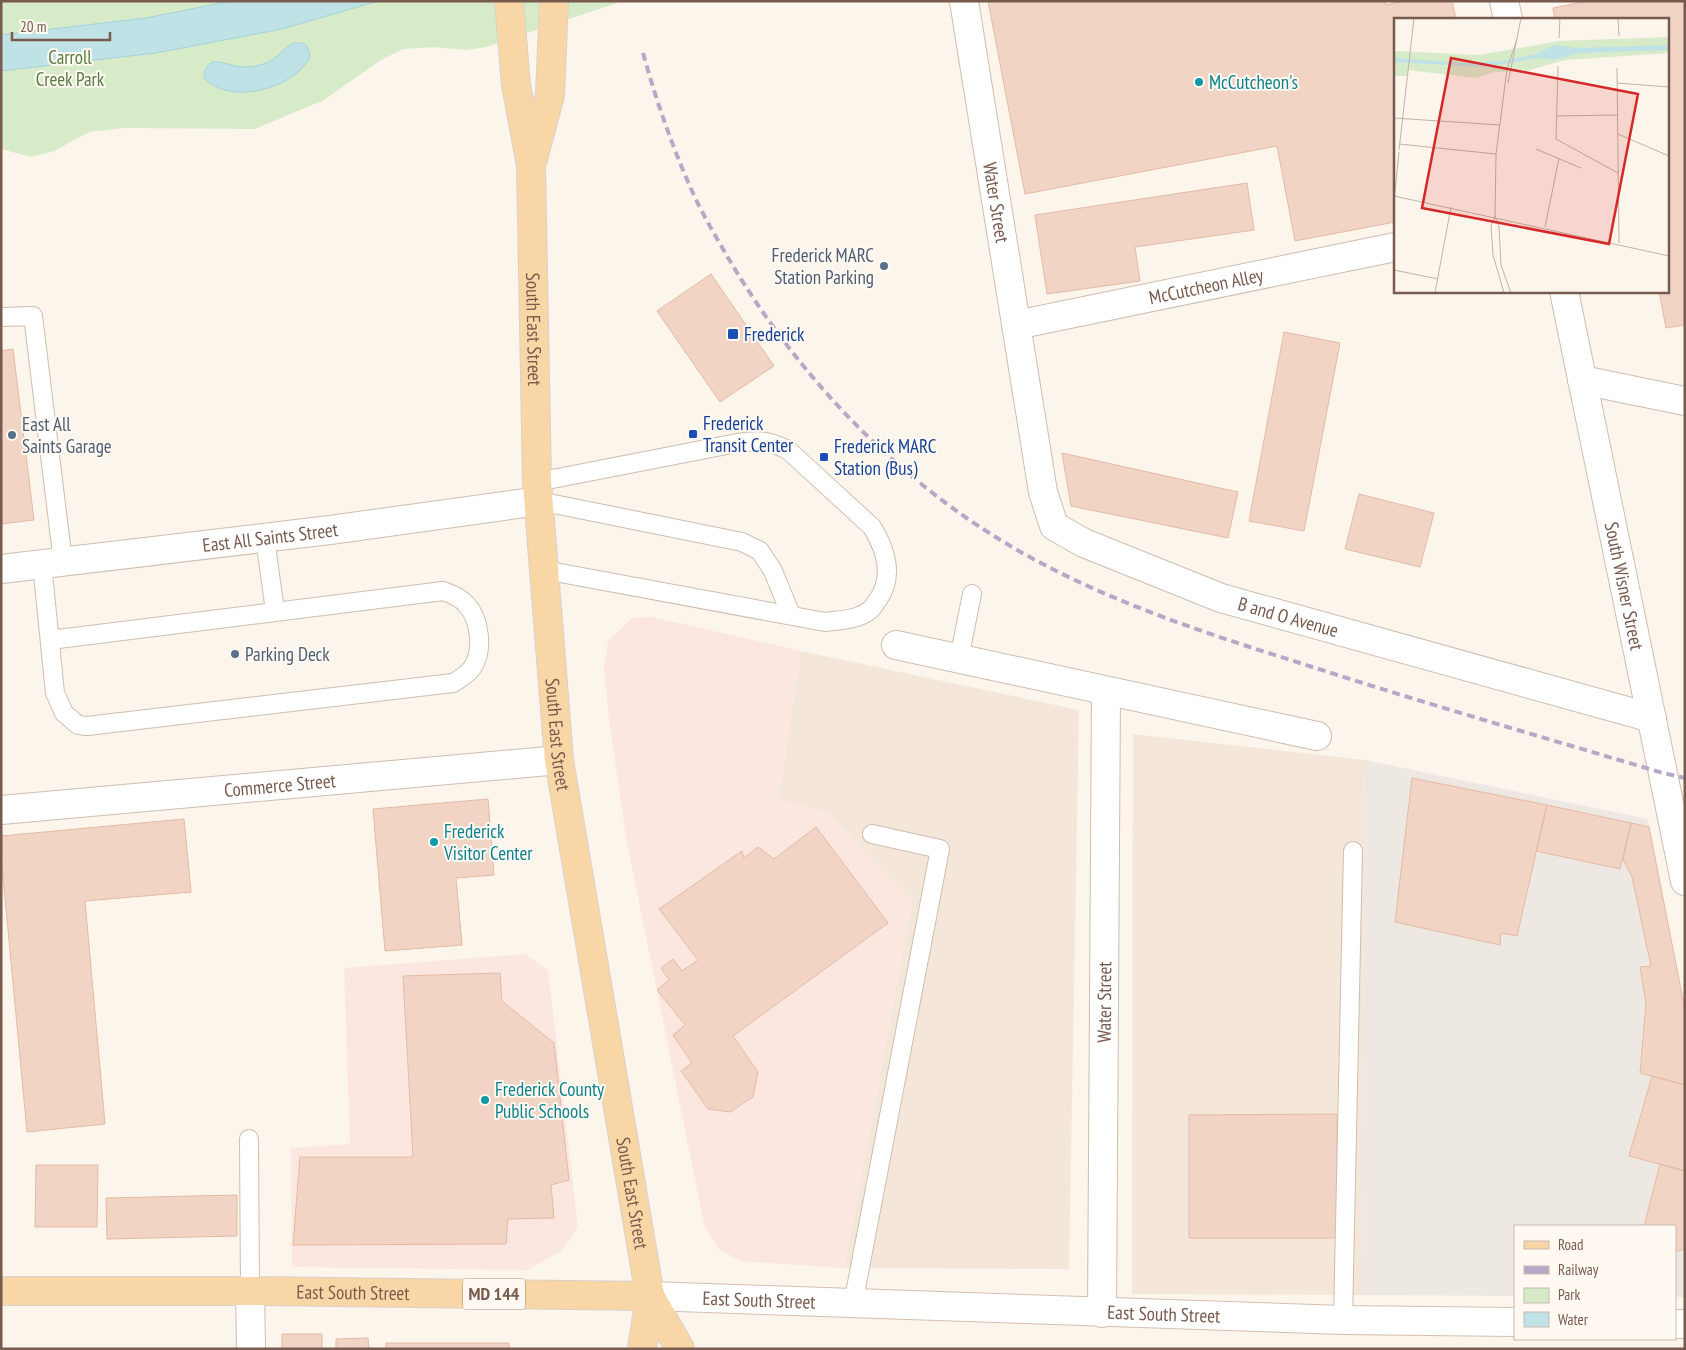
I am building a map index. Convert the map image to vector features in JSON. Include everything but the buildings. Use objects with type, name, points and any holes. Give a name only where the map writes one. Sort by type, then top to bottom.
[{"type":"main road","name":"South East Street","points":[[509,1],[516,85],[531,165],[538,492],[559,760],[650,1296]]},
{"type":"main road","name":"South East Street","points":[[531,165],[550,95],[554,1]]},
{"type":"main road","name":"East South Street","points":[[1,1291],[250,1291],[650,1296]]},
{"type":"main road","points":[[642,1349],[650,1296]]},
{"type":"main road","points":[[650,1296],[680,1349]]},
{"type":"street","name":"Water Street","points":[[964,1],[1028,404]]},
{"type":"street","points":[[1504,1],[1508,18]]},
{"type":"street","name":"McCutcheon Alley","points":[[1016,325],[1394,247]]},
{"type":"street","name":"South Wisner Street","points":[[1564,292],[1685,881]]},
{"type":"street","points":[[1582,380],[1685,401]]},
{"type":"street","name":"B and O Avenue","points":[[1028,404],[1043,492],[1054,526],[1084,543],[1221,598],[1652,718]]},
{"type":"street","name":"East All Saints Street","points":[[1,569],[265,538],[538,492]]},
{"type":"street","points":[[896,645],[1317,736]]},
{"type":"street","name":"Water Street","points":[[1102,1313],[1106,690]]},
{"type":"street","name":"Commerce Street","points":[[1,810],[559,760]]},
{"type":"street","points":[[250,1291],[250,1349]]},
{"type":"street","name":"East South Street","points":[[650,1296],[1102,1313],[1342,1320],[1514,1322]]},
{"type":"lane","points":[[1,317],[33,316],[53,563],[50,640],[55,693],[64,713],[71,720],[87,726],[444,685],[453,683],[473,667],[478,655],[479,644],[478,629],[467,605],[452,594],[443,591],[50,640]]},
{"type":"lane","points":[[538,492],[755,440],[772,442],[788,450],[872,527],[879,538],[886,556],[887,579],[881,595],[870,610],[850,620],[825,622],[544,570]]},
{"type":"lane","points":[[538,492],[742,542],[751,546],[760,551],[773,571],[791,615]]},
{"type":"lane","points":[[265,538],[275,611]]},
{"type":"lane","points":[[959,659],[972,594]]},
{"type":"lane","points":[[853,1304],[940,850],[872,834]]},
{"type":"lane","points":[[1342,1320],[1353,851]]},
{"type":"lane","points":[[249,1138],[250,1291]]},
{"type":"shaded area","points":[[652,617],[801,651],[778,799],[828,813],[912,900],[844,1268],[740,1261],[719,1249],[704,1225],[626,837],[609,719],[604,667],[608,641],[632,618]]},
{"type":"shaded area","points":[[801,651],[1079,710],[1069,1269],[844,1268],[912,900],[778,799]]},
{"type":"shaded area","points":[[1133,734],[1365,760],[1361,1295],[1132,1294]]},
{"type":"shaded area","points":[[1365,760],[1648,819],[1685,1010],[1685,1297],[1676,1297],[1676,1225],[1514,1225],[1514,1296],[1361,1295]]},
{"type":"shaded area","name":"Frederick County Public Schools","points":[[525,954],[548,970],[578,1228],[561,1251],[527,1270],[292,1267],[291,1148],[350,1144],[344,968]]},
{"type":"green space","name":"Carroll Creek Park","points":[[1,1],[623,1],[486,47],[466,50],[434,47],[403,49],[381,60],[324,100],[255,129],[124,128],[89,132],[54,151],[31,157],[1,149]]},
{"type":"water","points":[[231,1],[378,1],[282,29],[156,53],[1,71],[1,35],[146,18]]},
{"type":"water","points":[[294,43],[303,43],[307,46],[310,57],[302,68],[290,78],[276,85],[261,90],[229,91],[215,86],[204,78],[206,69],[213,62],[252,67],[273,59]]},
{"type":"railway","points":[[643,53],[665,123],[692,191],[715,235],[777,333],[808,372],[876,445],[953,508],[994,536],[1067,576],[1182,624],[1390,692],[1685,778]]},
{"type":"place","name":"McCutcheon's","points":[[1199,82]]},
{"type":"place","name":"Frederick MARC Station Parking","points":[[884,266]]},
{"type":"place","name":"Frederick","points":[[733,334]]},
{"type":"place","name":"Frederick Transit Center","points":[[693,434]]},
{"type":"place","name":"East All Saints Garage","points":[[12,435]]},
{"type":"place","name":"Frederick MARC Station (Bus)","points":[[824,457]]},
{"type":"place","name":"Parking Deck","points":[[235,654]]},
{"type":"place","name":"Frederick Visitor Center","points":[[434,842]]},
{"type":"place","name":"Frederick County Public Schools","points":[[485,1100]]}]
